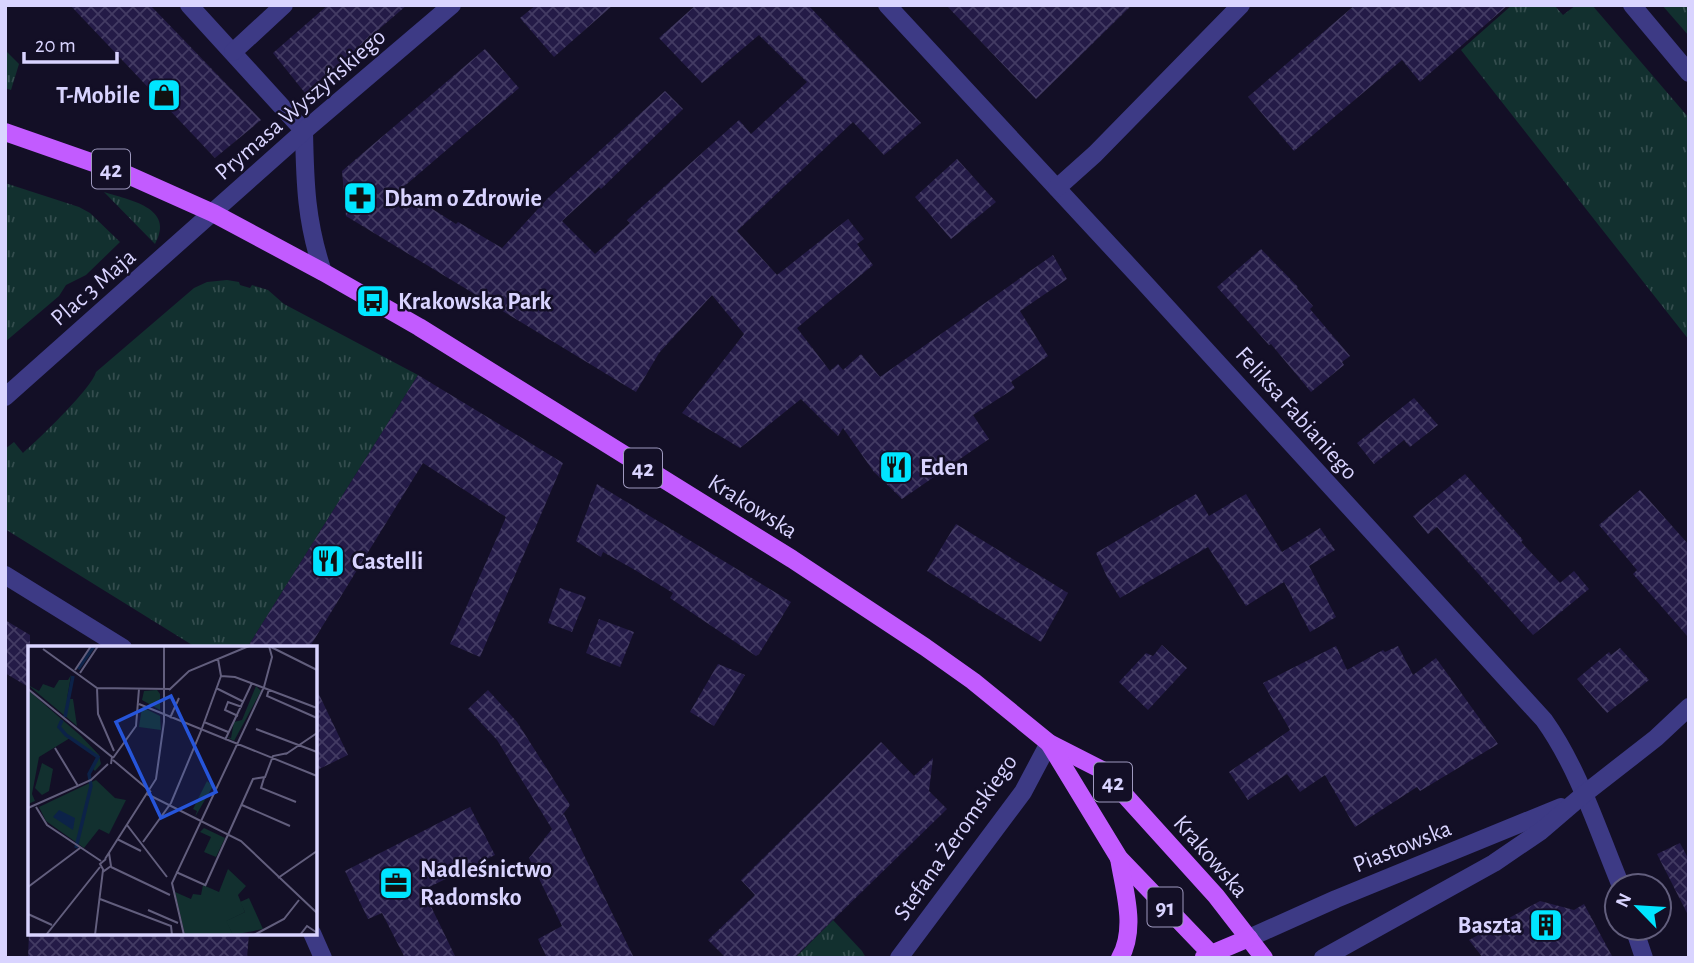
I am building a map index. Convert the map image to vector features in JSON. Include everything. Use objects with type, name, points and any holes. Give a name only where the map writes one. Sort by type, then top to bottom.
[{"type":"main road","name":"42","points":[[5,132],[128,175],[214,213],[323,272]]},
{"type":"main road","name":"Krakowska","points":[[323,272],[419,327],[792,559],[973,681],[1049,743],[1102,770],[1216,896],[1264,958]]},
{"type":"main road","name":"Krakowska","points":[[1049,743],[1119,858],[1210,956]]},
{"type":"main road","points":[[1119,858],[1129,932],[1120,958]]},
{"type":"main road","points":[[1210,956],[1249,938]]},
{"type":"street","points":[[189,5],[304,131],[306,206],[312,240],[323,272]]},
{"type":"street","points":[[233,52],[284,5]]},
{"type":"street","name":"Prymasa Wyszyńskiego","points":[[214,213],[304,131],[452,5]]},
{"type":"street","name":"Feliksa Fabianiego","points":[[887,5],[1544,720],[1556,737],[1579,798],[1614,872]]},
{"type":"street","points":[[1057,188],[1095,154],[1241,5]]},
{"type":"street","points":[[1632,5],[1689,73]]},
{"type":"street","name":"Plac 3 Maja","points":[[5,397],[214,213]]},
{"type":"street","points":[[5,575],[120,646]]},
{"type":"street","name":"Piastowska","points":[[1322,958],[1494,863],[1541,831],[1689,708]]},
{"type":"street","name":"Stefana Żeromskiego","points":[[898,958],[1023,792],[1049,743]]},
{"type":"street","name":"Piastowska","points":[[1249,938],[1579,798]]},
{"type":"street","points":[[313,935],[323,958]]},
{"type":"green space","points":[[1512,5],[1554,5],[1563,15],[1576,5],[1592,5],[1689,118],[1689,340],[1461,50]]},
{"type":"green space","points":[[1662,5],[1689,5],[1689,36]]},
{"type":"green space","points":[[5,50],[19,64],[11,90],[5,88]]},
{"type":"green space","points":[[5,183],[79,207],[90,213],[120,242],[86,275],[66,285],[59,296],[5,342]]},
{"type":"green space","points":[[104,192],[136,202],[154,213],[159,221],[160,231],[155,244]]},
{"type":"green space","points":[[227,280],[250,288],[252,285],[268,290],[284,304],[418,375],[248,646],[194,646],[5,529],[5,449],[14,442],[23,453],[75,401],[96,372],[194,288],[207,282]]},
{"type":"green space","points":[[833,920],[866,958],[795,958]]},
{"type":"building","points":[[70,5],[150,5],[261,120],[215,158]]},
{"type":"building","points":[[328,5],[407,5],[305,93],[273,53]]},
{"type":"building","points":[[536,5],[613,5],[554,57],[520,18]]},
{"type":"building","points":[[696,5],[808,5],[921,123],[884,155],[853,122],[737,231],[777,275],[848,219],[864,239],[857,244],[873,265],[797,328],[830,371],[838,364],[843,370],[861,354],[880,377],[1053,255],[1067,279],[1020,311],[1048,356],[1011,382],[1015,388],[973,415],[989,439],[902,499],[874,472],[843,428],[838,436],[801,399],[740,448],[682,413],[744,334],[712,295],[659,353],[636,392],[346,216],[342,171],[485,49],[519,88],[401,189],[456,224],[458,222],[502,248],[548,198],[665,91],[683,109],[601,189],[599,187],[562,221],[595,254],[630,223],[627,220],[739,120],[751,134],[807,82],[759,35],[702,83],[659,38]]},
{"type":"building","points":[[946,5],[1132,5],[1036,99]]},
{"type":"building","points":[[1355,5],[1508,5],[1420,82],[1402,60],[1294,151],[1248,97]]},
{"type":"building","points":[[957,159],[996,202],[951,239],[915,197]]},
{"type":"building","points":[[1261,249],[1298,287],[1313,306],[1310,309],[1350,356],[1342,362],[1344,365],[1311,392],[1271,344],[1269,345],[1217,287]]},
{"type":"building","points":[[418,375],[563,463],[480,657],[450,644],[506,517],[423,463],[310,646],[248,646]]},
{"type":"building","points":[[1414,398],[1438,425],[1410,447],[1404,440],[1374,464],[1357,443]]},
{"type":"building","points":[[1465,474],[1523,540],[1521,542],[1560,583],[1574,571],[1589,589],[1533,635],[1437,527],[1428,534],[1413,516]]},
{"type":"building","points":[[597,484],[791,602],[759,654],[756,656],[670,598],[673,593],[603,552],[601,557],[576,541]]},
{"type":"building","points":[[1640,490],[1689,545],[1689,638],[1633,574],[1637,570],[1599,525]]},
{"type":"building","points":[[1196,494],[1209,516],[1246,494],[1282,552],[1320,528],[1335,550],[1309,566],[1336,617],[1310,632],[1284,582],[1246,606],[1208,547],[1120,598],[1096,553]]},
{"type":"building","points":[[956,524],[1068,593],[1041,642],[927,571]]},
{"type":"building","points":[[560,588],[586,597],[572,632],[548,623]]},
{"type":"building","points":[[599,619],[634,632],[620,667],[586,653]]},
{"type":"building","points":[[5,620],[30,635],[28,687],[5,673]]},
{"type":"building","points":[[1162,645],[1187,668],[1148,710],[1119,682],[1146,653],[1153,656]]},
{"type":"building","points":[[1336,646],[1347,670],[1383,650],[1385,652],[1398,646],[1413,675],[1436,658],[1498,744],[1420,791],[1417,787],[1355,827],[1325,775],[1300,792],[1287,774],[1248,800],[1229,772],[1290,730],[1263,683]]},
{"type":"building","points":[[1620,648],[1649,680],[1607,713],[1577,679],[1609,652],[1611,655]]},
{"type":"building","points":[[718,664],[745,675],[714,726],[690,712]]},
{"type":"building","points":[[317,690],[348,755],[317,770]]},
{"type":"building","points":[[488,690],[517,722],[570,805],[558,821],[564,814],[634,958],[547,958],[538,939],[562,926],[529,858],[552,829],[497,740],[468,709]]},
{"type":"building","points":[[881,742],[914,776],[933,758],[929,791],[947,809],[794,958],[726,958],[708,940],[755,895],[741,880]]},
{"type":"building","name":"Nadleśnictwo Radomsko","points":[[470,807],[495,855],[423,890],[456,958],[405,958],[382,913],[368,919],[345,871]]},
{"type":"building","points":[[1680,843],[1689,860],[1689,917],[1673,886],[1673,872],[1666,872],[1657,854]]},
{"type":"building","name":"Baszta","points":[[1540,901],[1574,910],[1584,904],[1613,958],[1483,958],[1469,940]]},
{"type":"building","points":[[29,935],[249,935],[247,958],[28,958]]},
{"type":"place","name":"T-Mobile","points":[[164,95]]},
{"type":"place","name":"Dbam o Zdrowie","points":[[360,198]]},
{"type":"place","name":"Krakowska Park","points":[[373,301]]},
{"type":"place","name":"Eden","points":[[896,467]]},
{"type":"place","name":"Castelli","points":[[328,561]]},
{"type":"place","name":"Nadleśnictwo Radomsko","points":[[396,883]]},
{"type":"place","name":"Baszta","points":[[1546,925]]}]
